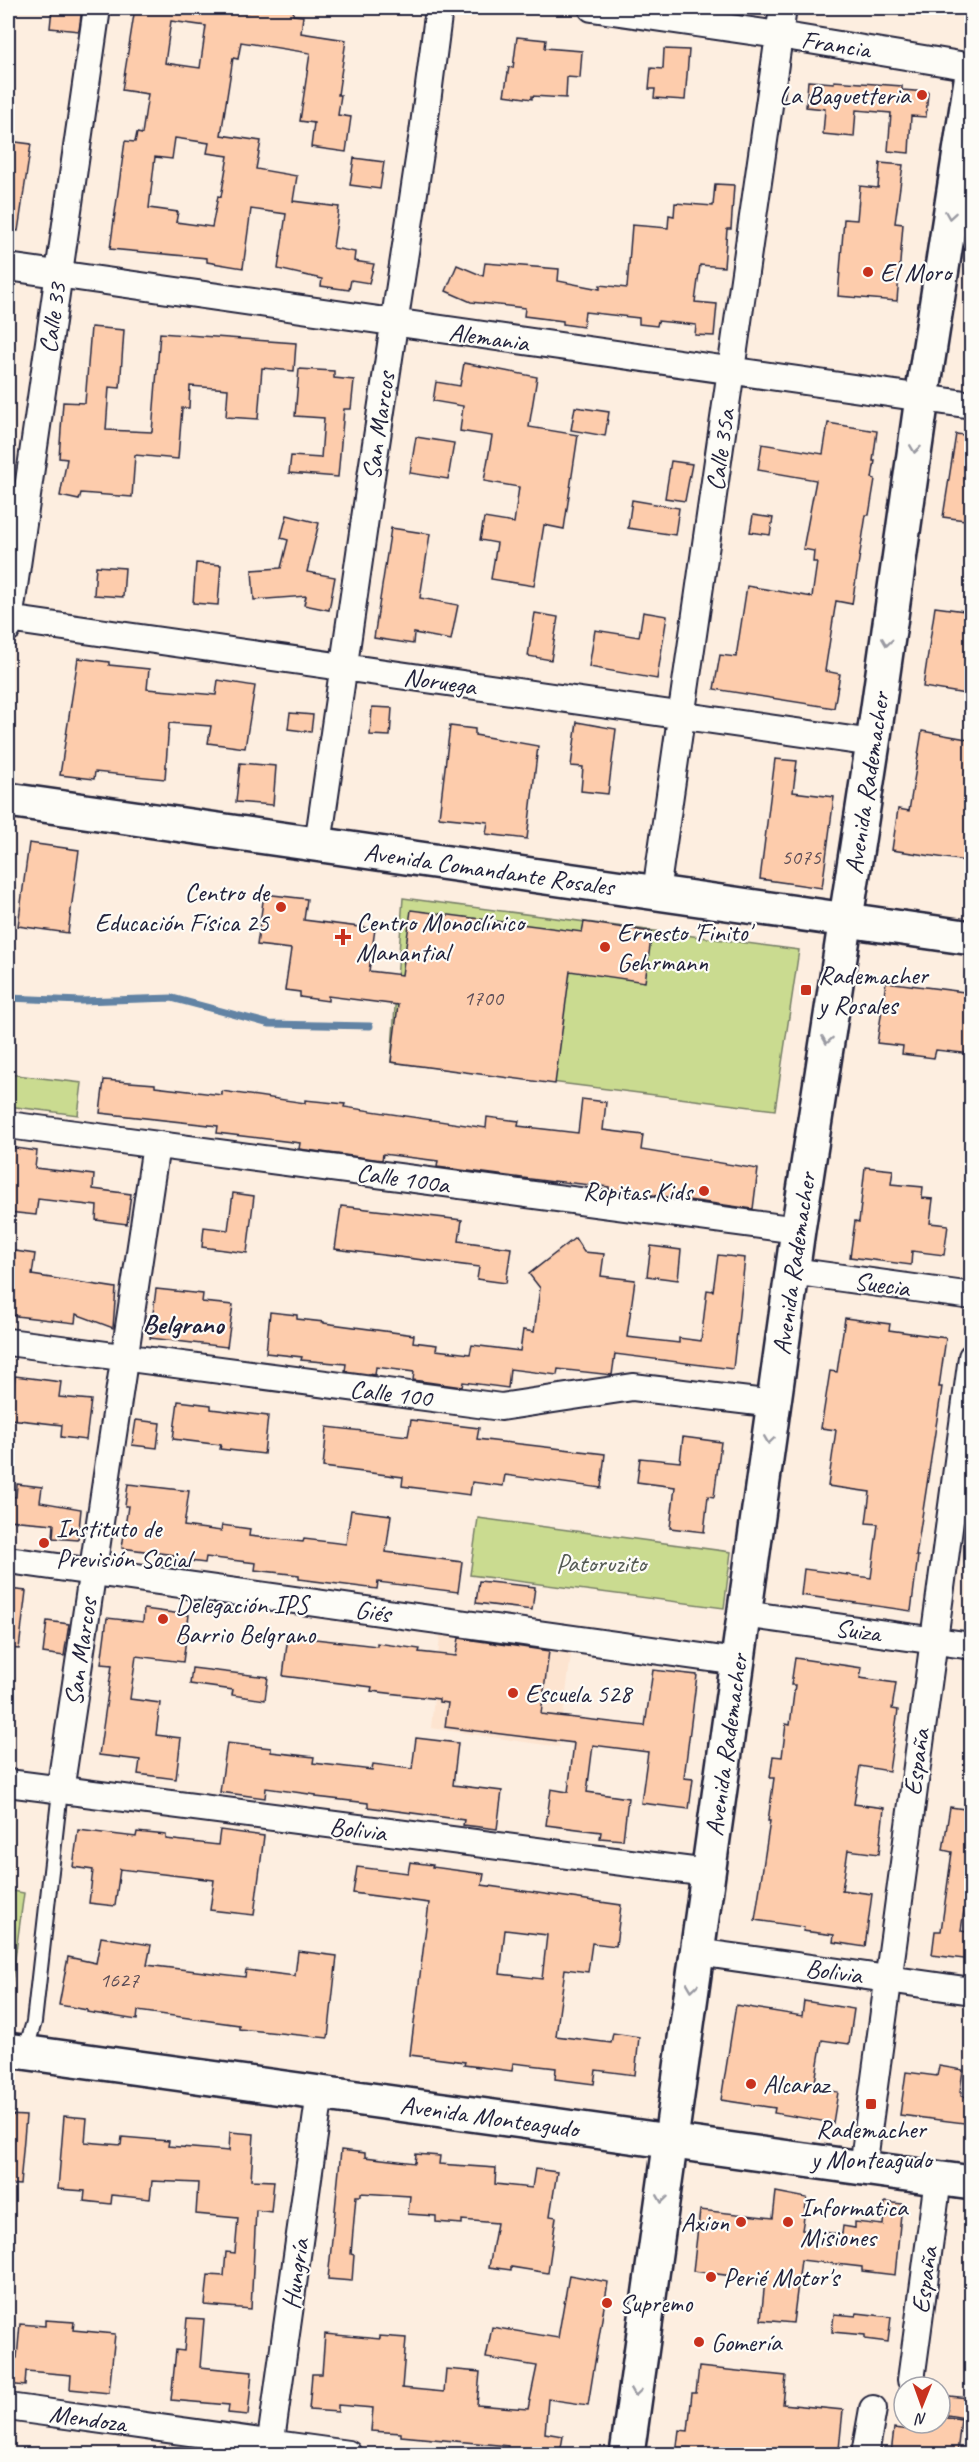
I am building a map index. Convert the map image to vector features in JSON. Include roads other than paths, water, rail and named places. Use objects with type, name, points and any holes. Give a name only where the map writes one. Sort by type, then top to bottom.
[{"type":"main road","name":"Avenida Rademacher","points":[[627,2454],[792,1271],[972,74]]},
{"type":"main road","name":"Avenida Comandante Rosales","points":[[8,800],[972,938]]},
{"type":"main road","name":"Avenida Monteagudo","points":[[16,2051],[972,2183]]},
{"type":"street","name":"Calle 33","points":[[8,622],[97,8]]},
{"type":"street","name":"San Marcos","points":[[318,844],[393,323],[423,133],[439,8]]},
{"type":"street","name":"Francia","points":[[592,8],[779,35],[972,67]]},
{"type":"street","name":"Calle 35a","points":[[656,892],[783,8]]},
{"type":"street","name":"Alemania","points":[[8,267],[972,405]]},
{"type":"street","name":"Noruega","points":[[8,622],[873,743]]},
{"type":"street","name":"Calle 100a","points":[[8,1125],[798,1230]]},
{"type":"street","name":"San Marcos","points":[[60,1791],[156,1145]]},
{"type":"street","name":"Suecia","points":[[792,1271],[972,1296]]},
{"type":"street","name":"Calle 100","points":[[8,1342],[501,1407],[633,1387],[774,1404]]},
{"type":"street","name":"España","points":[[863,2168],[972,1356]]},
{"type":"street","name":"Giés","points":[[8,1560],[738,1662]]},
{"type":"street","name":"Suiza","points":[[744,1614],[972,1646]]},
{"type":"street","name":"Bolivia","points":[[8,1783],[708,1873]]},
{"type":"street","name":"Bolivia","points":[[697,1952],[972,1991]]},
{"type":"street","name":"Hungría","points":[[270,2449],[320,2093]]},
{"type":"street","name":"España","points":[[912,2375],[938,2179]]},
{"type":"street","name":"Mendoza","points":[[8,2407],[270,2449],[348,2454]]},
{"type":"street","points":[[865,2454],[873,2409]]},
{"type":"lane","name":"San Marcos","points":[[16,2051],[34,2022],[60,1791]]},
{"type":"waterway","points":[[8,998],[81,1001],[172,998],[270,1024],[370,1026]]},
{"type":"place","name":"La Baguetteria","points":[[922,95]]},
{"type":"place","name":"El Moro","points":[[868,272]]},
{"type":"place","name":"Centro de Educación Física 25","points":[[281,907]]},
{"type":"place","name":"Centro Monoclínico Manantial","points":[[343,937]]},
{"type":"place","name":"Ernesto 'Finito' Gehrmann","points":[[605,947]]},
{"type":"place","name":"Rademacher y Rosales","points":[[806,990]]},
{"type":"place","name":"Ropitas Kids","points":[[704,1191]]},
{"type":"place","name":"Instituto de Previsión Social","points":[[44,1543]]},
{"type":"place","name":"Delegación IPS Barrio Belgrano","points":[[163,1619]]},
{"type":"place","name":"Escuela 528","points":[[513,1693]]},
{"type":"place","name":"Alcaraz","points":[[751,2084]]},
{"type":"place","name":"Rademacher y Monteagudo","points":[[871,2104]]},
{"type":"place","name":"Axion","points":[[741,2222]]},
{"type":"place","name":"Informatica Misiones","points":[[788,2222]]},
{"type":"place","name":"Perié Motor's","points":[[711,2277]]},
{"type":"place","name":"Supremo","points":[[607,2303]]},
{"type":"place","name":"Gomería","points":[[699,2342]]},
{"type":"district","name":"Belgrano","points":[[183,1324]]},
{"type":"park label","name":"Patoruzito","points":[[601,1563]]}]
